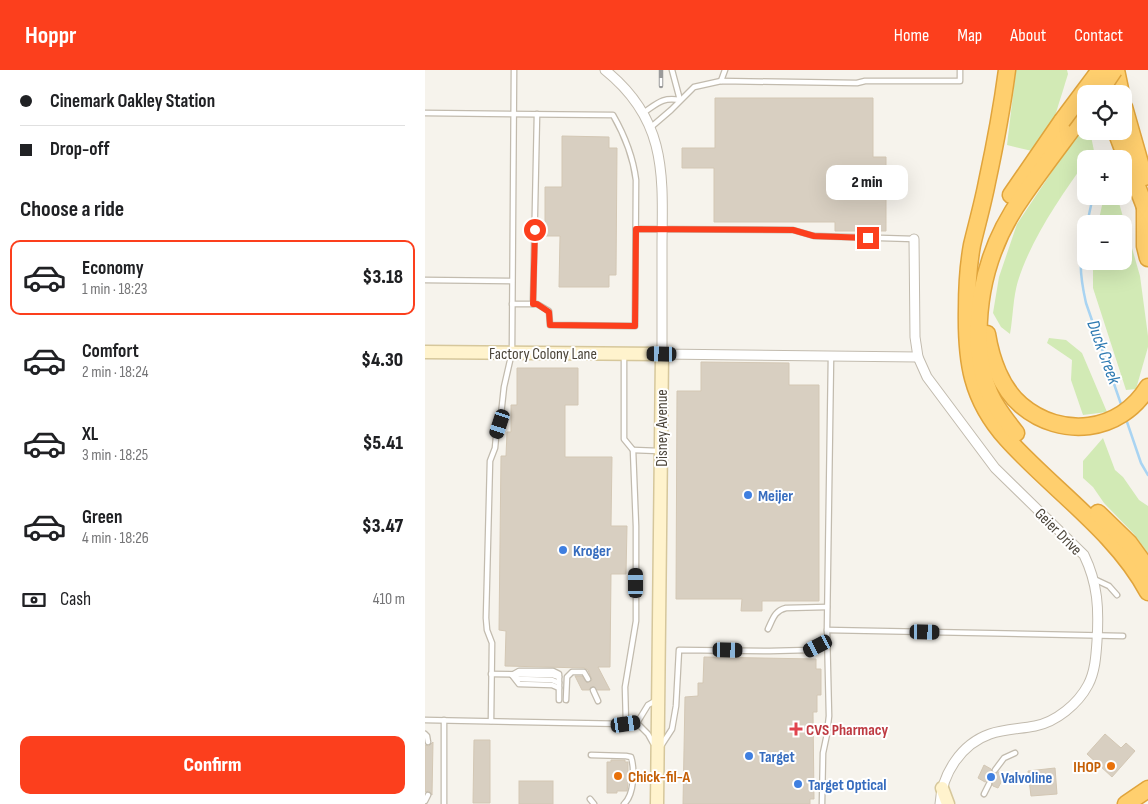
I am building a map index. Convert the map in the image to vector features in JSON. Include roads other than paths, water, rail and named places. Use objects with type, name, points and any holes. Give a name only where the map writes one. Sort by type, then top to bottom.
[{"type":"highway","points":[[1007,70],[1000,122],[972,245],[967,285],[966,334],[972,376],[978,395],[993,422],[1021,453],[1113,544],[1148,592]]},
{"type":"highway","points":[[1093,70],[1097,85]]},
{"type":"highway","points":[[1100,70],[1066,128],[1022,196],[1007,222],[996,247],[981,290],[978,323],[980,359],[988,391],[1001,413],[1020,438],[1129,544],[1148,569]]},
{"type":"highway","points":[[1106,85],[1115,70]]},
{"type":"highway","points":[[1115,70],[1119,85]]},
{"type":"highway","points":[[967,308],[981,258],[992,228],[1016,186],[1066,128],[1077,118]]},
{"type":"highway","points":[[1132,134],[1148,188]]},
{"type":"highway","points":[[1119,140],[1146,211],[1145,246],[1148,258]]},
{"type":"highway","points":[[996,247],[988,282],[987,335],[998,374],[1020,405],[1035,416],[1052,424],[1068,427],[1100,425],[1132,406],[1148,387]]},
{"type":"highway","points":[[1126,804],[1148,789]]},
{"type":"street","name":"Disney Avenue","points":[[605,70],[630,95],[643,113],[659,154],[663,183],[657,804]]},
{"type":"street","name":"Geier Drive","points":[[914,239],[915,337],[918,356],[927,378],[995,468],[1084,555],[1097,591],[1098,619],[1095,660],[1088,685],[1073,705],[1053,720],[1044,724],[1002,730],[979,738],[962,752],[948,771],[942,788],[940,804]]},
{"type":"street","name":"Factory Colony Lane","points":[[425,352],[662,354]]},
{"type":"street","points":[[662,354],[918,356]]},
{"type":"street","points":[[942,788],[948,804]]},
{"type":"lane","points":[[491,721],[492,643],[487,630],[486,618],[489,461],[495,448],[504,387],[512,352],[514,70]]},
{"type":"lane","points":[[672,70],[680,100]]},
{"type":"lane","points":[[721,81],[725,70]]},
{"type":"lane","points":[[650,128],[694,87],[721,81],[851,83],[865,81],[960,80],[960,70]]},
{"type":"lane","points":[[643,113],[663,99],[680,100]]},
{"type":"lane","points":[[425,113],[613,115],[626,139],[636,180],[635,326],[550,325],[549,312],[537,304],[512,304]]},
{"type":"lane","points":[[533,304],[537,114]]},
{"type":"lane","points":[[636,229],[793,230],[814,236],[914,239]]},
{"type":"lane","points":[[425,280],[512,281]]},
{"type":"lane","points":[[624,354],[624,439],[633,450],[636,526],[636,621],[625,687],[626,724]]},
{"type":"lane","points":[[822,804],[823,753],[829,716],[827,607],[831,356]]},
{"type":"lane","points":[[633,450],[661,451]]},
{"type":"lane","points":[[1093,578],[1109,586],[1117,595]]},
{"type":"lane","points":[[768,629],[775,613],[780,610],[786,608],[827,607]]},
{"type":"lane","points":[[827,630],[1123,636]]},
{"type":"lane","points":[[658,754],[672,729],[676,706],[679,650],[809,650],[827,641]]},
{"type":"lane","points":[[566,700],[567,677],[572,672],[584,672],[588,679]]},
{"type":"lane","points":[[491,674],[553,675],[559,683],[559,700]]},
{"type":"lane","points":[[512,675],[519,684],[552,685],[559,683]]},
{"type":"lane","points":[[593,690],[598,701]]},
{"type":"lane","points":[[637,723],[648,706],[659,698]]},
{"type":"lane","points":[[425,720],[637,723]]},
{"type":"lane","points":[[443,720],[444,804]]},
{"type":"lane","points":[[637,723],[652,740],[658,754]]},
{"type":"lane","points":[[425,734],[428,742]]},
{"type":"lane","points":[[995,770],[1004,758],[1015,753]]},
{"type":"lane","points":[[591,755],[626,756],[631,758],[632,790],[630,798],[624,804]]},
{"type":"lane","points":[[985,794],[989,784]]},
{"type":"lane","points":[[425,801],[428,795]]},
{"type":"lane","points":[[590,799],[594,804]]},
{"type":"waterway","name":"Duck Creek","points":[[1089,215],[1091,205]]},
{"type":"waterway","name":"Duck Creek","points":[[1081,270],[1086,303],[1122,407]]},
{"type":"waterway","name":"Duck Creek","points":[[1126,419],[1141,463],[1148,475]]},
{"type":"railway","points":[[661,70],[661,86]]},
{"type":"place","name":"Meijer","points":[[748,495]]},
{"type":"place","name":"Kroger","points":[[563,550]]},
{"type":"place","name":"CVS Pharmacy","points":[[796,729]]},
{"type":"place","name":"Target","points":[[749,756]]},
{"type":"place","name":"IHOP","points":[[1111,766]]},
{"type":"place","name":"Chick-fil-A","points":[[618,776]]},
{"type":"place","name":"Valvoline","points":[[991,777]]},
{"type":"place","name":"Target Optical","points":[[798,784]]}]
